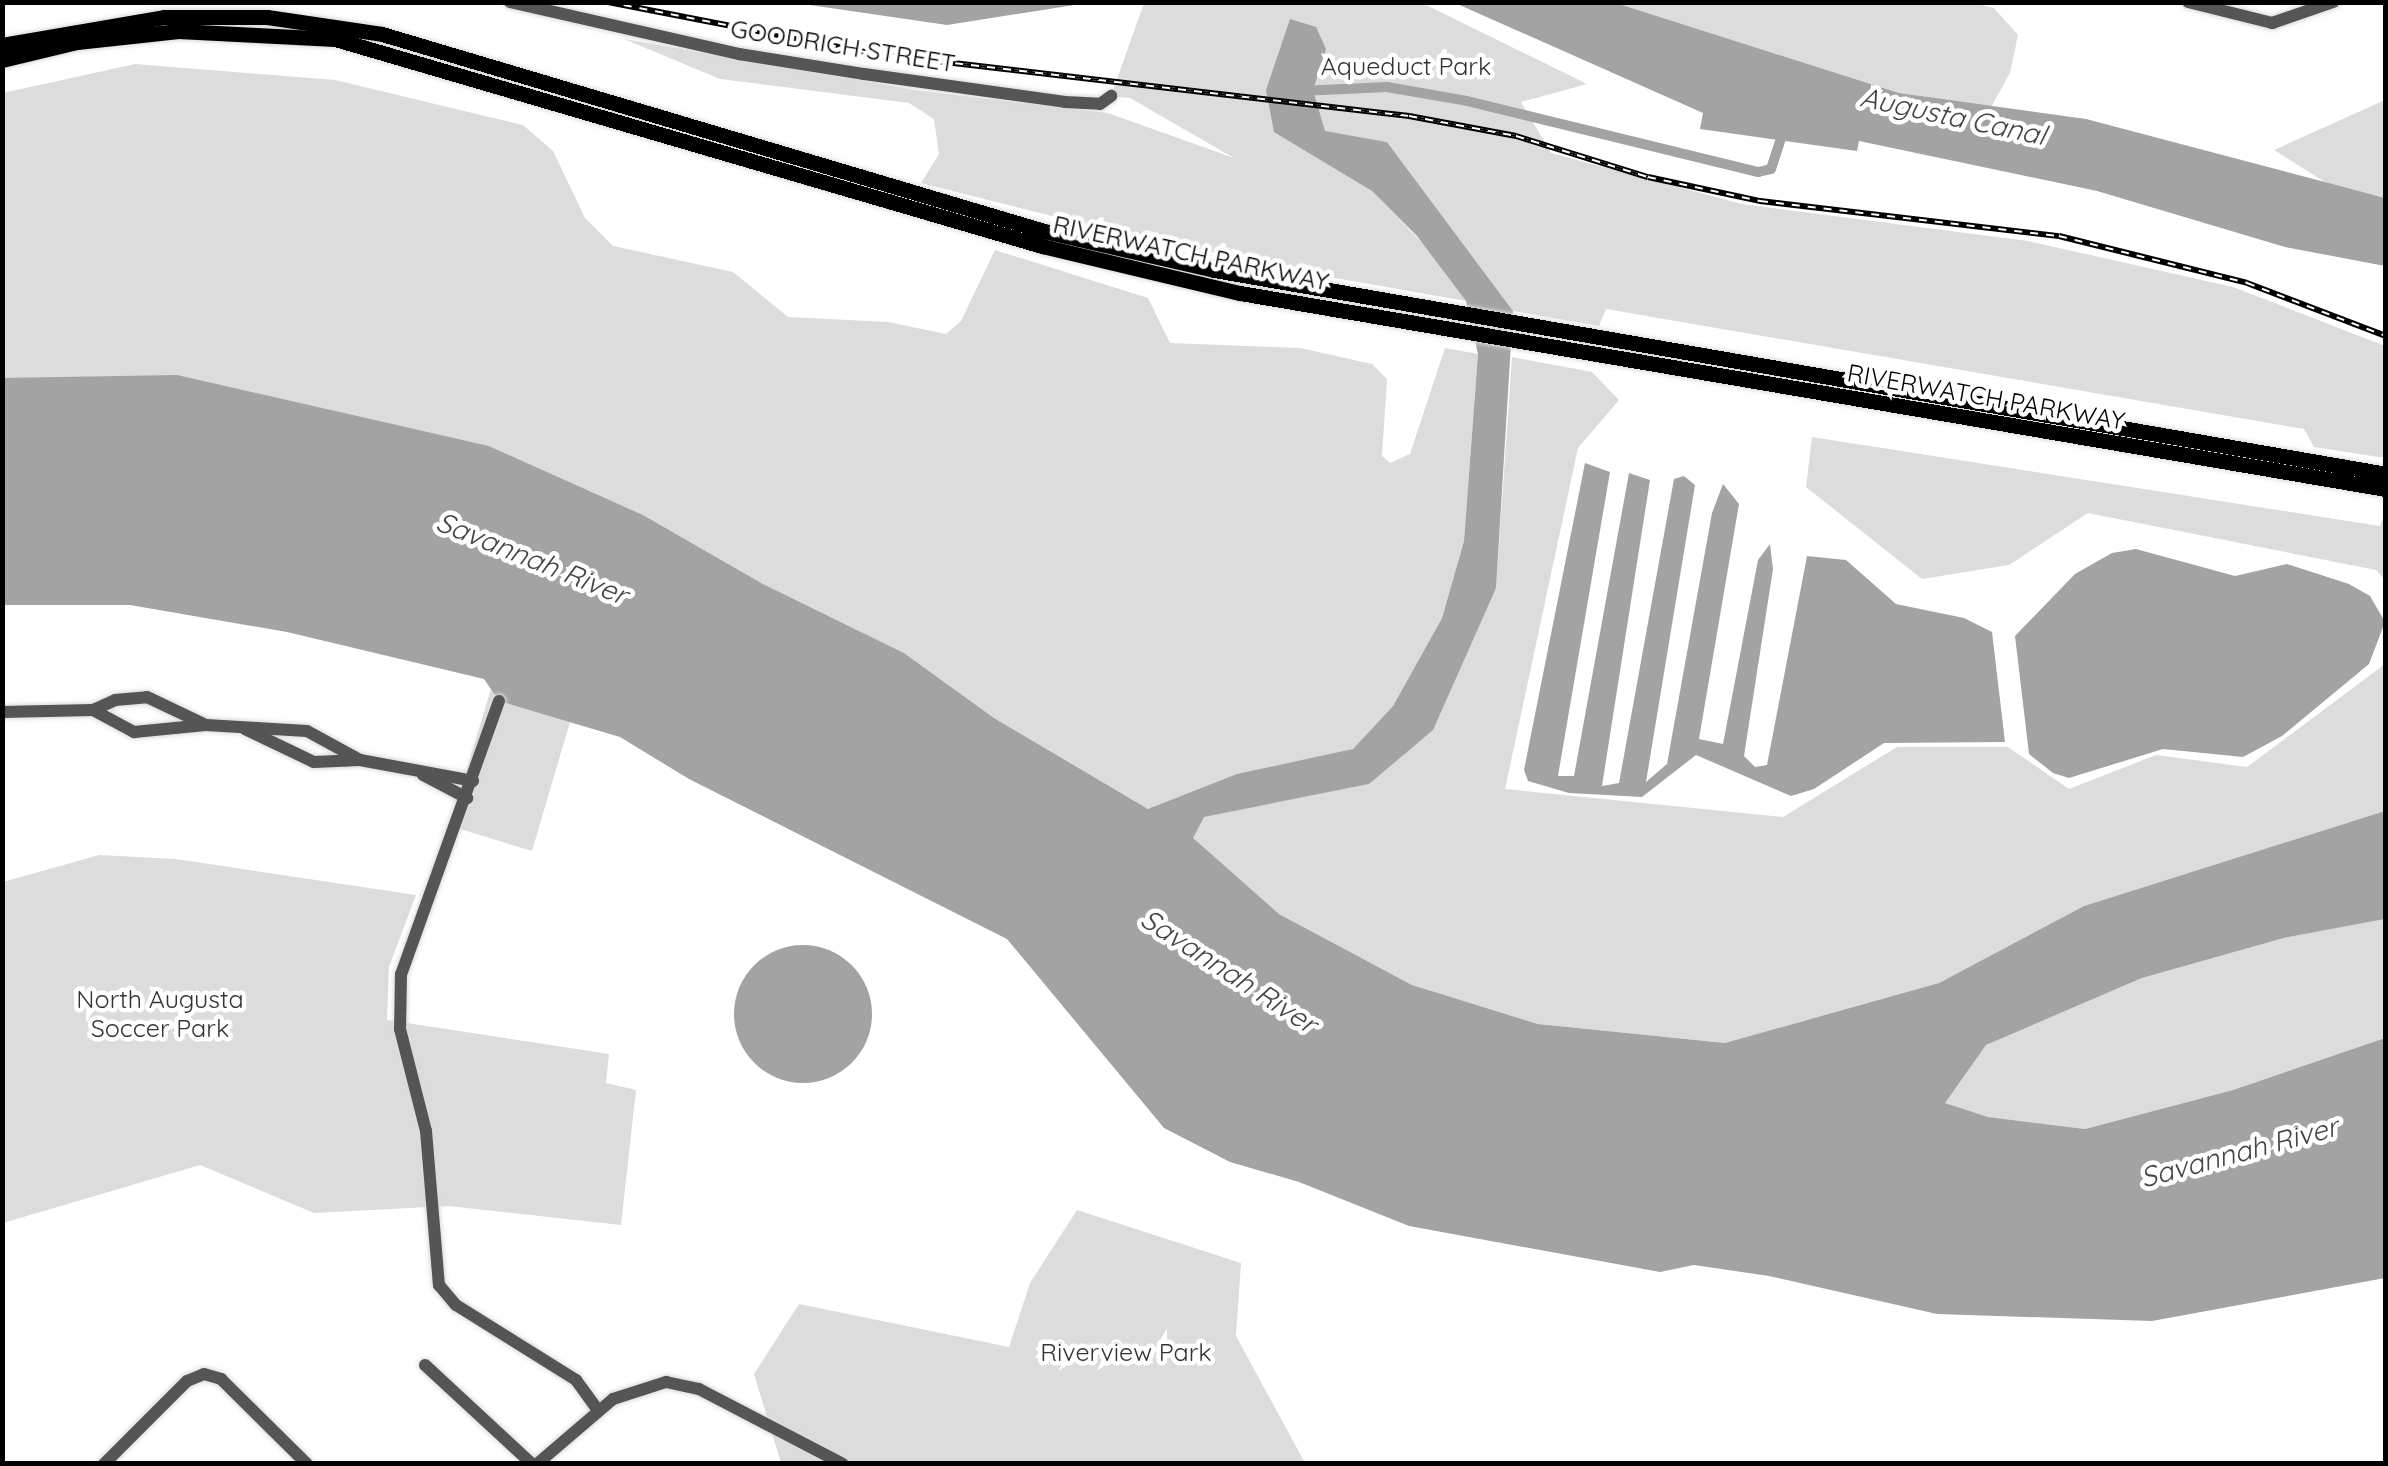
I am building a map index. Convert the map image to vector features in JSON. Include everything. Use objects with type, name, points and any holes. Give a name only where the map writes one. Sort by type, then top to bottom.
[{"type":"main road","name":"RIVERWATCH PARKWAY","points":[[2,46],[164,16],[267,17],[382,34],[1044,231],[1557,332],[2386,474]]},
{"type":"main road","name":"RIVERWATCH PARKWAY","points":[[2,60],[77,42],[178,32],[335,39],[1042,246],[1381,319],[2386,490]]},
{"type":"street","name":"GOODRICH STREET","points":[[510,2],[739,54],[864,74],[1065,102],[1100,104],[1111,96]]},
{"type":"street","points":[[2188,2],[2272,23],[2332,2]]},
{"type":"street","points":[[2,712],[93,710],[115,700],[147,698],[206,725]]},
{"type":"street","points":[[499,701],[468,798],[402,974],[398,1001],[426,1132],[434,1268],[450,1299],[576,1380],[597,1409]]},
{"type":"street","points":[[93,710],[134,732],[206,725],[322,734],[360,760]]},
{"type":"street","points":[[243,728],[314,762],[360,760],[422,775],[472,781]]},
{"type":"street","points":[[422,775],[468,798]]},
{"type":"street","points":[[425,1365],[535,1464],[597,1409],[638,1386],[680,1384],[843,1464]]},
{"type":"street","points":[[104,1464],[188,1381],[210,1374],[306,1464]]},
{"type":"green space","name":"Aqueduct Park","points":[[1144,3],[1422,3],[1587,84],[1521,102],[1551,153],[1742,204],[2028,241],[2233,287],[2385,346],[2385,458],[2314,447],[2304,429],[1606,309],[1599,326],[1513,311],[1387,142],[1326,132],[1309,149],[1372,191],[1444,265],[1466,301],[1211,256],[921,183],[939,154],[934,119],[909,103],[720,79],[624,39],[921,91],[1108,113],[1234,158],[1130,98],[1111,96]]},
{"type":"green space","points":[[1616,3],[1973,3],[1994,8],[2018,35],[2010,73],[1991,107],[1899,93]]},
{"type":"green space","points":[[135,64],[335,80],[523,125],[553,151],[585,218],[613,246],[733,272],[788,317],[888,322],[946,334],[961,321],[995,250],[1148,298],[1170,343],[1300,348],[1372,364],[1387,379],[1382,456],[1390,463],[1410,454],[1445,348],[1478,354],[1464,541],[1442,618],[1393,706],[1353,749],[1148,809],[994,718],[904,653],[763,584],[643,515],[489,446],[356,417],[64,379],[3,378],[3,93]]},
{"type":"green space","points":[[2385,100],[2385,198],[2328,184],[2274,150]]},
{"type":"green space","points":[[1512,357],[1592,372],[1619,400],[1578,448],[1505,789],[1783,817],[1897,747],[2008,747],[2069,789],[2156,755],[2247,767],[2385,664],[2385,811],[2084,906],[1939,983],[1726,1043],[1538,1024],[1412,985],[1279,914],[1192,838],[1203,817],[1369,784],[1496,588]]},
{"type":"green space","points":[[1812,437],[2380,526],[2385,513],[2385,580],[2376,570],[2088,513],[2009,565],[1922,579],[1806,487]]},
{"type":"green space","points":[[491,689],[500,701],[570,722],[532,851],[450,826]]},
{"type":"green space","name":"North Augusta Soccer Park","points":[[99,855],[176,859],[416,895],[389,967],[387,1020],[609,1054],[606,1083],[636,1090],[621,1225],[449,1206],[314,1213],[200,1165],[3,1223],[3,882]]},
{"type":"green space","points":[[2385,919],[2385,1038],[2233,1090],[2085,1129],[1988,1117],[1944,1103],[1986,1045],[2142,978],[2284,938]]},
{"type":"green space","name":"Riverview Park","points":[[1077,1210],[1241,1263],[1236,1336],[1305,1463],[781,1463],[754,1374],[799,1304],[1009,1347],[1030,1283]]},
{"type":"water","points":[[1087,2],[947,25],[796,3]]},
{"type":"water","name":"Augusta Canal","points":[[1455,3],[1616,3],[1899,93],[2086,119],[2385,198],[2385,266],[2285,247],[2097,191],[1859,141],[1857,151],[1700,129],[1703,113]]},
{"type":"water","name":"Savannah River","points":[[1290,19],[1316,27],[1326,49],[1313,90],[1325,131],[1387,142],[1513,311],[1496,588],[1433,730],[1369,784],[1204,817],[1193,838],[1279,914],[1412,985],[1538,1024],[1725,1043],[1939,983],[2084,906],[2385,811],[2385,919],[2284,938],[2142,978],[1986,1045],[1945,1103],[1988,1117],[2085,1129],[2233,1090],[2385,1038],[2385,1278],[2152,1321],[1937,1314],[1769,1276],[1694,1265],[1660,1272],[1409,1226],[1299,1182],[1230,1162],[1164,1128],[1007,939],[689,779],[620,737],[499,701],[484,679],[287,632],[130,605],[3,605],[3,378],[177,375],[489,446],[643,515],[763,584],[904,653],[994,718],[1148,809],[1237,774],[1353,749],[1393,706],[1442,618],[1464,541],[1478,354],[1466,301],[1417,236],[1372,191],[1274,132],[1266,90]]},
{"type":"water","points":[[1585,463],[1610,472],[1558,776],[1574,776],[1629,473],[1650,480],[1602,786],[1619,783],[1674,479],[1684,476],[1695,485],[1646,782],[1667,764],[1712,513],[1723,484],[1739,504],[1699,739],[1723,744],[1758,560],[1770,544],[1773,569],[1744,756],[1755,767],[1767,765],[1807,556],[1846,560],[1896,604],[1964,618],[1992,632],[2005,742],[1884,743],[1814,789],[1791,796],[1696,755],[1642,797],[1569,793],[1528,781],[1524,770]]},
{"type":"water","points":[[2136,549],[2235,576],[2287,564],[2349,584],[2370,596],[2385,622],[2369,664],[2282,736],[2243,757],[2163,749],[2069,778],[2053,773],[2029,754],[2015,636],[2075,574],[2112,553]]},
{"type":"water","points":[[803,945],[829,950],[852,965],[867,988],[872,1014],[867,1040],[852,1063],[829,1078],[803,1083],[777,1078],[754,1063],[739,1040],[734,1014],[739,988],[754,965],[777,950]]},
{"type":"waterway","points":[[1301,91],[1387,87],[1467,101],[1758,172],[1771,169],[1784,129]]},
{"type":"railway","points":[[608,2],[876,54],[1409,116],[1516,136],[1648,177],[1760,201],[2059,236],[2247,283],[2386,336]]}]
